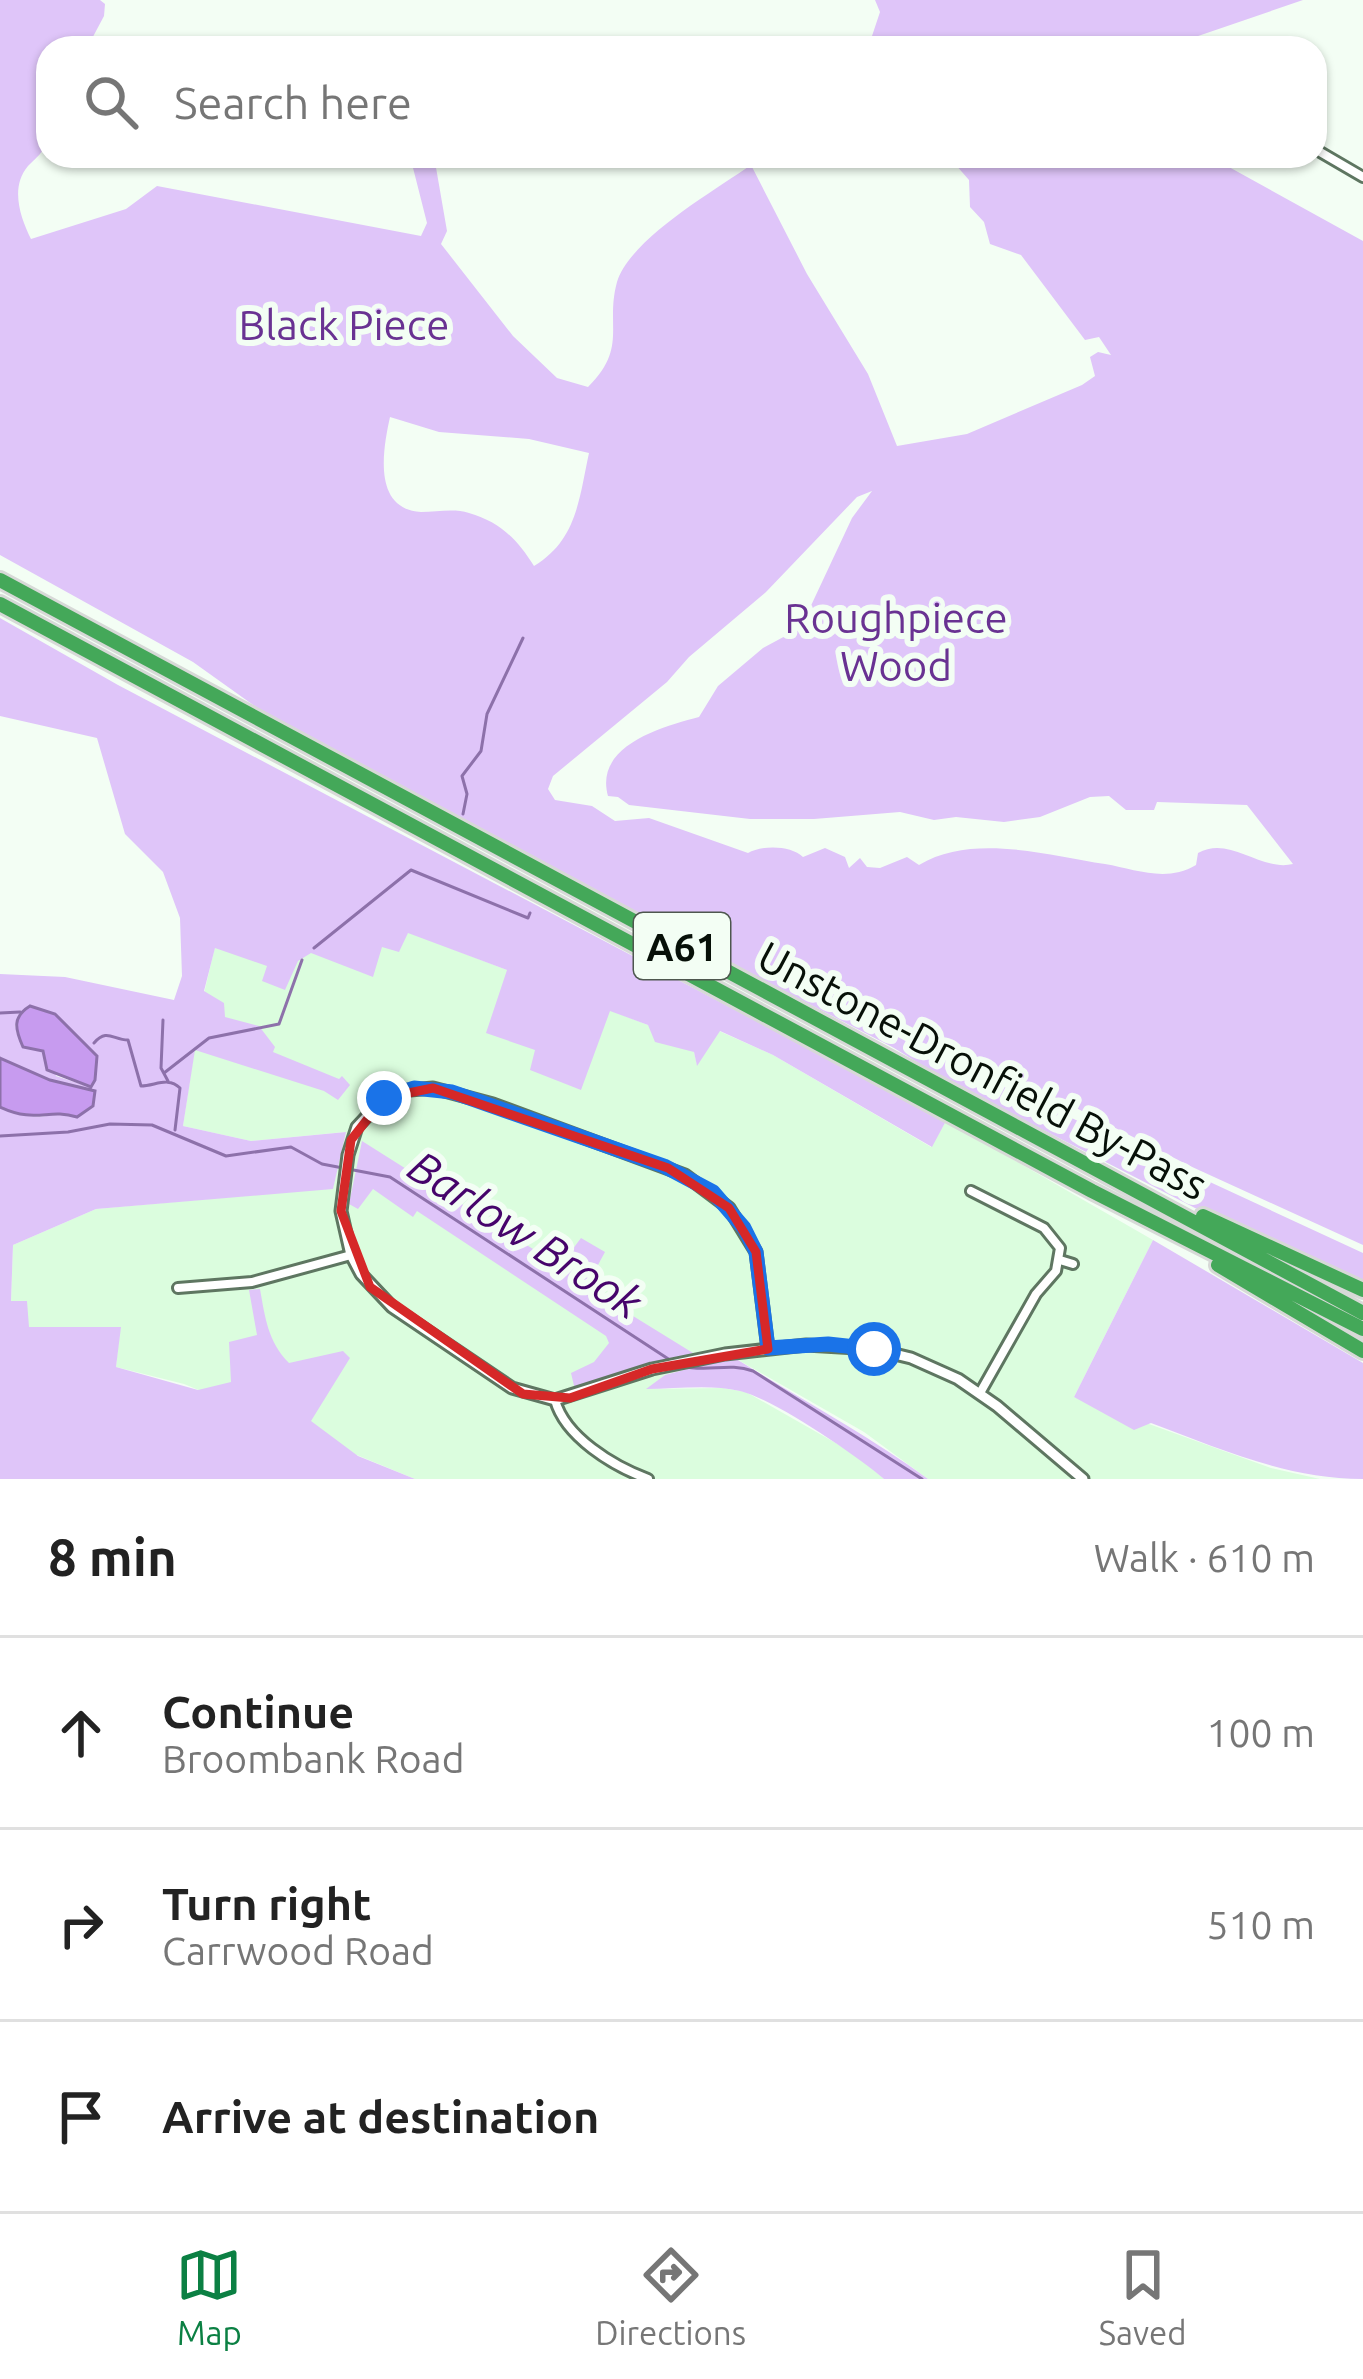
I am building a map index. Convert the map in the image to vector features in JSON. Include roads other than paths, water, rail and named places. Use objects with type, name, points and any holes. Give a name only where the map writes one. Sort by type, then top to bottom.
[{"type":"highway","name":"Unstone-Dronfield By-Pass","points":[[0,580],[1363,1312]]},
{"type":"highway","name":"Unstone-Dronfield By-Pass","points":[[0,604],[1092,1191],[1363,1329]]},
{"type":"highway","name":"A61","points":[[1126,1184],[1363,1290]]},
{"type":"highway","name":"A61","points":[[1092,1191],[1363,1351]]},
{"type":"street","points":[[1327,156],[1363,177]]},
{"type":"street","points":[[768,1348],[756,1252],[730,1208],[685,1175],[494,1104],[434,1088],[399,1091],[384,1098],[357,1127],[348,1155],[341,1211],[351,1255],[370,1287],[392,1307],[508,1386],[555,1400],[686,1361],[828,1344],[874,1349],[932,1366],[980,1394],[1083,1479]]},
{"type":"street","points":[[971,1191],[1044,1228],[1060,1248],[1060,1260],[980,1394]]},
{"type":"street","points":[[178,1288],[252,1282],[351,1255]]},
{"type":"street","points":[[1060,1260],[1073,1264]]},
{"type":"street","points":[[555,1400],[560,1417],[574,1434],[648,1479]]},
{"type":"waterway","points":[[463,814],[467,794],[462,776],[481,751],[487,714],[523,638]]},
{"type":"waterway","points":[[314,948],[411,870],[528,918],[530,913]]},
{"type":"waterway","points":[[164,1073],[209,1038],[279,1024],[302,960]]},
{"type":"waterway","points":[[0,1013],[20,1012]]},
{"type":"waterway","points":[[163,1020],[161,1068],[168,1081]]},
{"type":"waterway","points":[[94,1043],[107,1035],[128,1040],[141,1086],[166,1082],[180,1088],[175,1130]]},
{"type":"waterway","name":"Barlow Brook","points":[[0,1136],[110,1124],[152,1125],[226,1156],[291,1147],[322,1164],[390,1177],[673,1362]]},
{"type":"waterway","name":"Barlow Brook","points":[[682,1366],[753,1371],[922,1479]]},
{"type":"park label","name":"Black Piece","points":[[344,324]]},
{"type":"park label","name":"Roughpiece Wood","points":[[896,641]]}]
